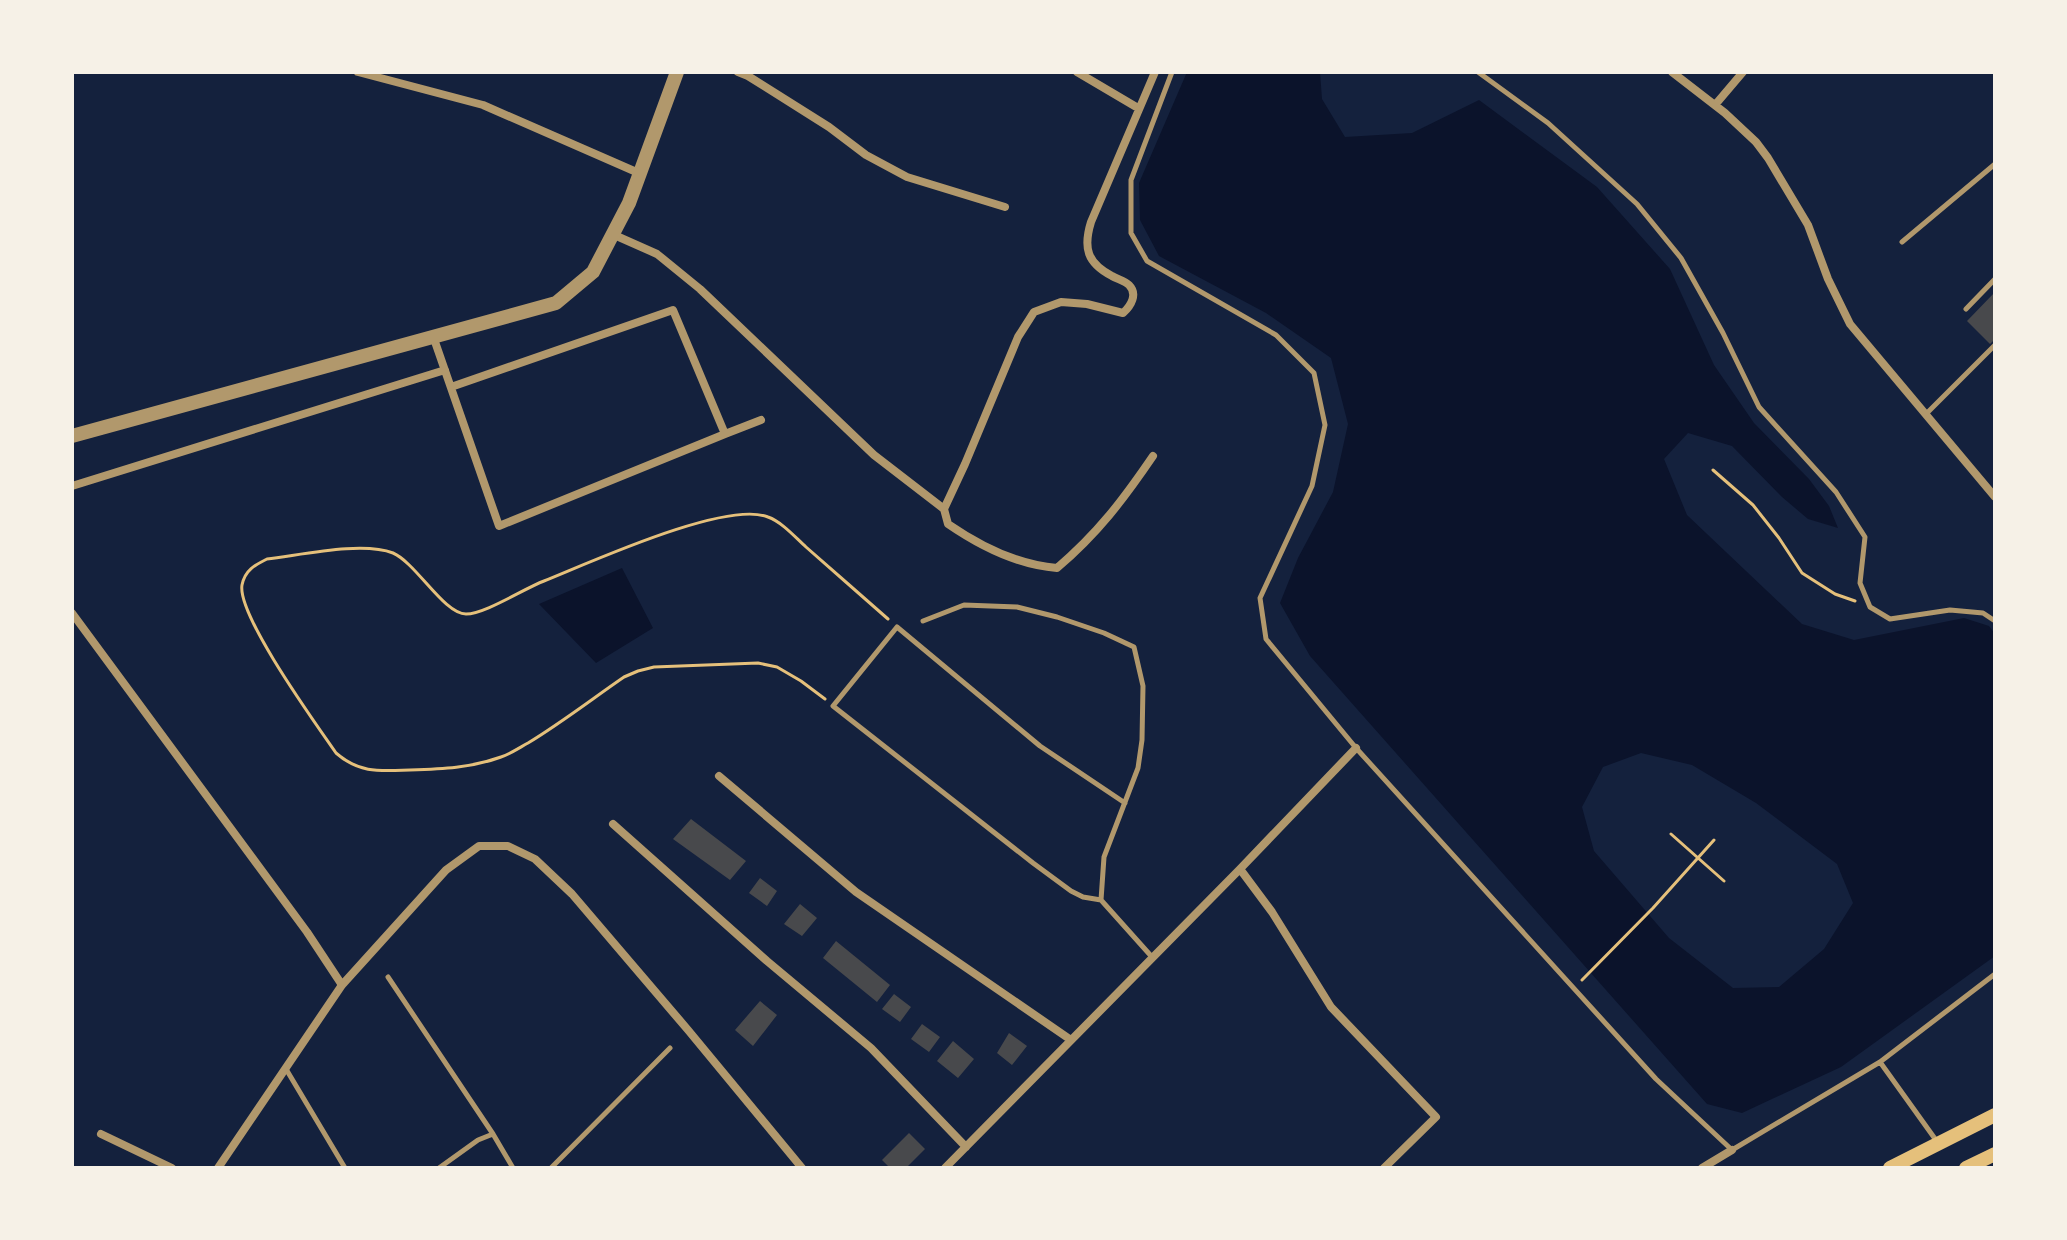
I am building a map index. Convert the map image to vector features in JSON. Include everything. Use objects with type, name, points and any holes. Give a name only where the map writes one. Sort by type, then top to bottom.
[{"type":"main road","points":[[1890,1168],[1995,1115]]},
{"type":"main road","points":[[1966,1168],[1995,1154]]},
{"type":"street","points":[[358,72],[483,105],[641,174]]},
{"type":"street","points":[[72,436],[556,303],[593,272],[629,203],[677,72]]},
{"type":"street","points":[[738,72],[829,127],[866,155],[907,177],[1005,207]]},
{"type":"street","points":[[1077,72],[1138,108]]},
{"type":"street","points":[[944,509],[1018,337],[1034,312],[1061,302],[1087,304],[1123,313],[1130,307],[1134,295],[1130,286],[1100,269],[1089,256],[1086,239],[1155,72]]},
{"type":"street","points":[[1672,72],[1741,126],[1768,158],[1808,225],[1828,279],[1850,324],[1995,497]]},
{"type":"street","points":[[1715,105],[1743,72]]},
{"type":"street","points":[[612,234],[657,254],[700,289],[874,455],[944,509],[948,524],[1010,558],[1040,567],[1057,568],[1118,507],[1153,456]]},
{"type":"street","points":[[451,387],[673,310],[725,434]]},
{"type":"street","points":[[433,336],[499,526],[761,420]]},
{"type":"street","points":[[72,486],[445,370]]},
{"type":"street","points":[[72,613],[307,932],[342,985]]},
{"type":"street","points":[[945,1168],[1356,748]]},
{"type":"street","points":[[719,776],[856,892],[1071,1040]]},
{"type":"street","points":[[613,824],[767,961],[871,1048],[966,1147]]},
{"type":"street","points":[[218,1168],[342,985],[446,870],[479,846],[508,846],[535,859],[572,894],[802,1168]]},
{"type":"street","points":[[1240,869],[1272,912],[1331,1007],[1436,1117],[1384,1168]]},
{"type":"street","points":[[101,1134],[172,1168]]},
{"type":"street","points":[[1702,1168],[1732,1150]]},
{"type":"lane","points":[[1172,72],[1131,180],[1131,233],[1147,261],[1276,335],[1314,373],[1325,425],[1312,486],[1260,598],[1266,639],[1356,748],[1656,1079],[1732,1150],[1880,1062],[1995,974]]},
{"type":"lane","points":[[1478,72],[1548,123],[1637,204],[1681,258],[1723,333],[1759,407],[1836,492],[1865,537],[1860,583],[1870,607],[1890,619],[1950,610],[1983,613],[1995,621]]},
{"type":"lane","points":[[1902,242],[1995,164]]},
{"type":"lane","points":[[1966,309],[1995,279]]},
{"type":"lane","points":[[1925,415],[1995,345]]},
{"type":"lane","points":[[923,621],[964,605],[1017,607],[1104,633],[1134,647],[1143,686],[1142,740],[1138,768],[1104,857],[1101,900]]},
{"type":"lane","points":[[1125,803],[1040,746],[897,627],[833,706],[1058,882],[1083,897],[1101,900],[1152,957]]},
{"type":"lane","points":[[388,977],[513,1168]]},
{"type":"lane","points":[[551,1168],[670,1048]]},
{"type":"lane","points":[[1880,1062],[1938,1144]]},
{"type":"lane","points":[[285,1068],[345,1168]]},
{"type":"lane","points":[[439,1168],[478,1140],[493,1134]]},
{"type":"path","points":[[1713,470],[1753,505],[1802,573],[1835,594],[1870,607]]},
{"type":"path","points":[[833,706],[777,667],[758,663],[654,667],[624,677],[543,734],[505,756],[454,769],[373,771],[345,761],[336,753],[290,688],[251,620],[242,599],[242,586],[252,567],[267,559],[367,547],[398,555],[449,607],[461,614],[474,614],[533,585],[673,530],[736,514],[752,514],[769,517],[788,531],[897,627]]},
{"type":"path","points":[[1671,834],[1724,881]]},
{"type":"path","points":[[1574,989],[1714,840]]},
{"type":"water","points":[[1187,72],[1320,72],[1322,99],[1345,137],[1412,133],[1479,100],[1597,187],[1670,269],[1714,365],[1754,423],[1809,479],[1829,506],[1838,528],[1808,519],[1732,446],[1688,433],[1664,459],[1687,515],[1802,624],[1854,640],[1964,618],[1989,626],[1995,634],[1995,956],[1841,1067],[1742,1113],[1707,1104],[1310,656],[1280,603],[1298,558],[1333,492],[1348,424],[1331,358],[1266,313],[1159,256],[1140,220],[1139,183]],"holes":[[[1641,753],[1692,765],[1756,803],[1837,864],[1853,903],[1824,949],[1779,987],[1733,988],[1669,938],[1594,851],[1582,807],[1603,767]]]},
{"type":"water","points":[[622,568],[653,628],[596,663],[539,604]]},
{"type":"building","points":[[1995,292],[1995,339],[1990,344],[1967,321]]},
{"type":"building","points":[[691,819],[746,861],[730,880],[673,839]]},
{"type":"building","points":[[760,878],[777,891],[767,906],[749,893]]},
{"type":"building","points":[[800,904],[817,918],[802,936],[784,924]]},
{"type":"building","points":[[836,941],[890,985],[877,1002],[823,958]]},
{"type":"building","points":[[894,994],[911,1007],[900,1022],[882,1009]]},
{"type":"building","points":[[760,1001],[777,1015],[753,1046],[735,1030]]},
{"type":"building","points":[[922,1024],[940,1037],[929,1052],[911,1039]]},
{"type":"building","points":[[1009,1033],[1027,1046],[1012,1065],[997,1053]]},
{"type":"building","points":[[953,1041],[974,1059],[958,1078],[937,1061]]},
{"type":"building","points":[[909,1133],[925,1149],[906,1168],[890,1168],[882,1160]]}]
